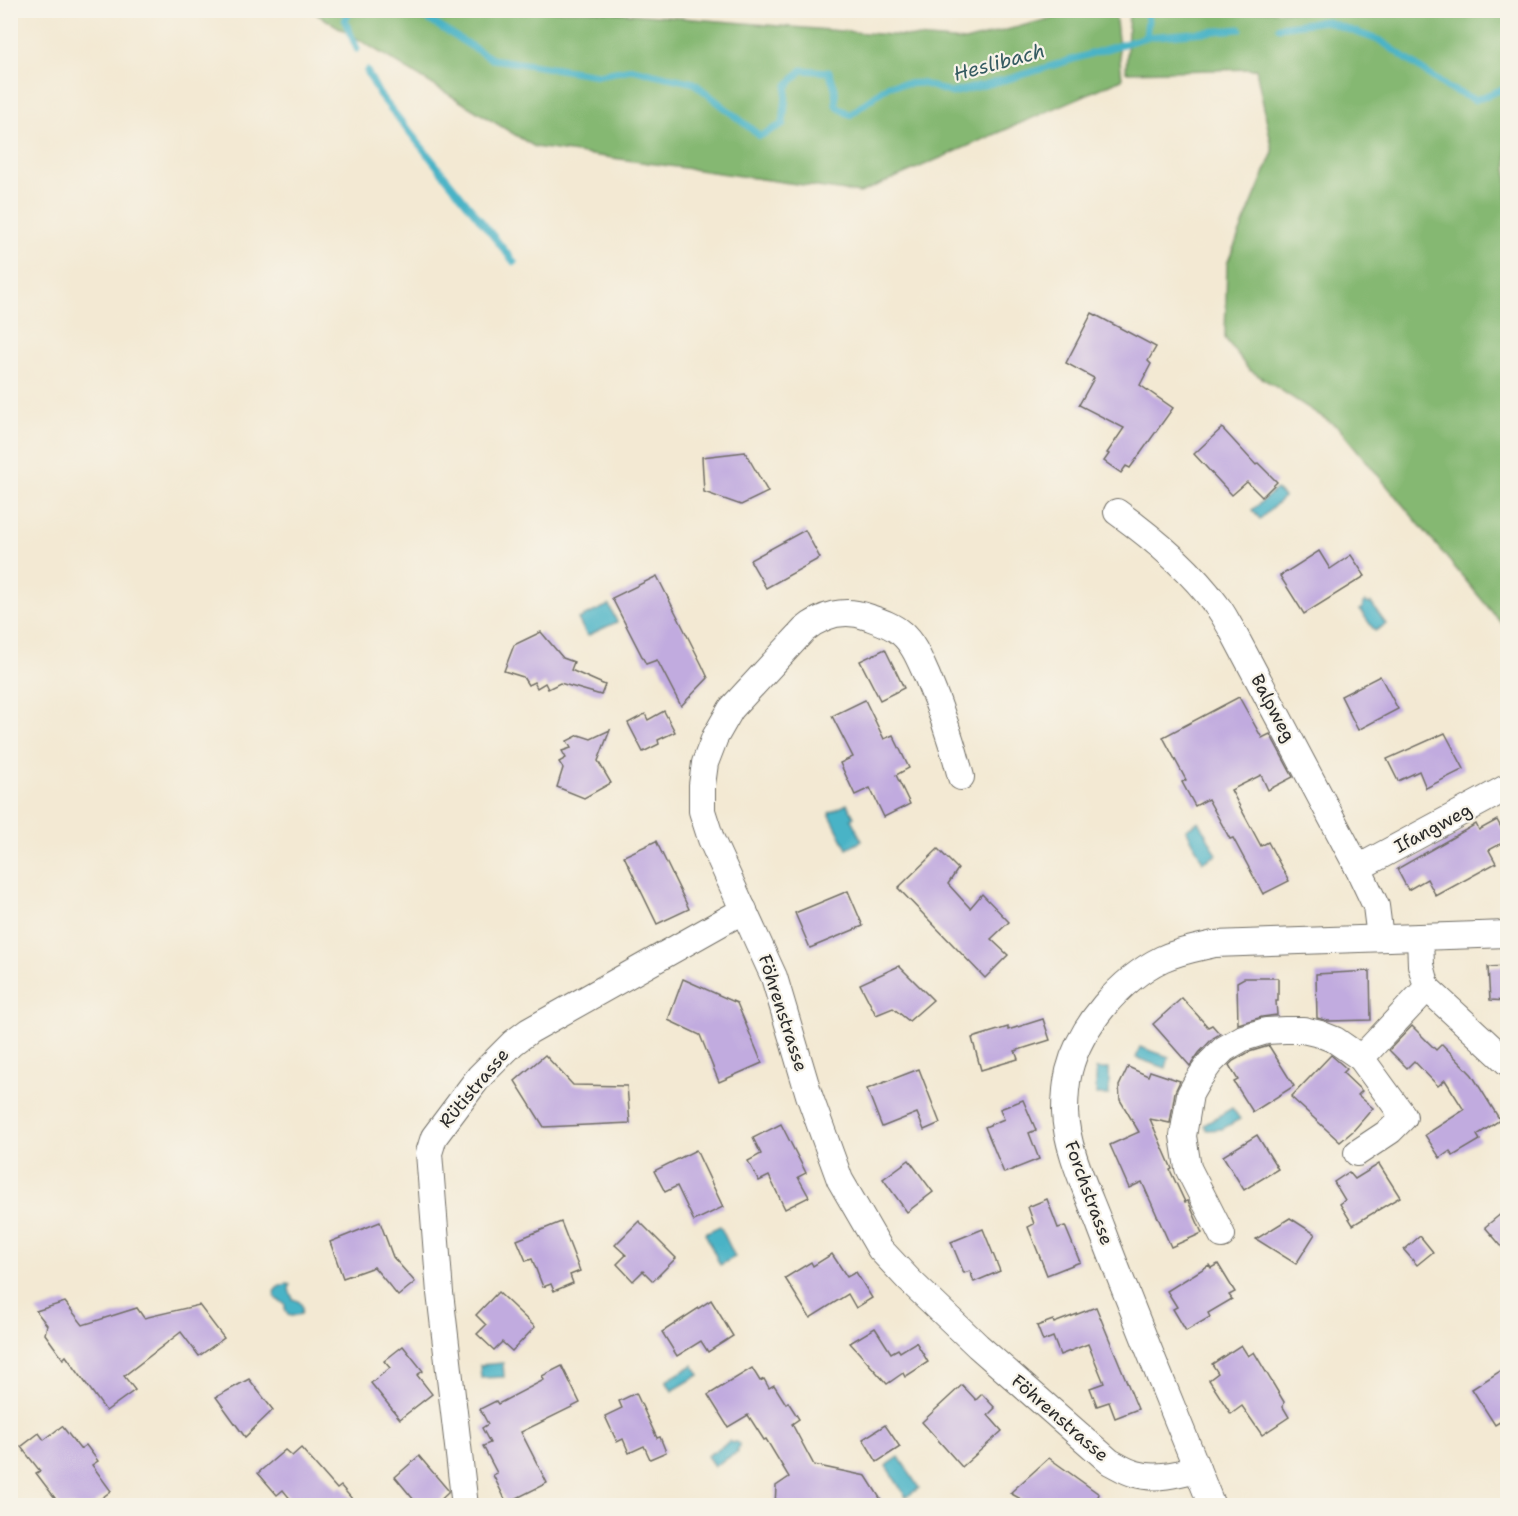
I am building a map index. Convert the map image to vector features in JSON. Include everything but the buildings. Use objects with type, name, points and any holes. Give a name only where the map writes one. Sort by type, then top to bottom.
[{"type":"street","name":"Balpweg","points":[[1117,512],[1173,557],[1217,606],[1232,630],[1358,868],[1376,906],[1380,938]]},
{"type":"street","name":"Föhrenstrasse","points":[[961,777],[938,702],[917,654],[901,633],[878,620],[844,612],[815,621],[804,630],[731,709],[715,737],[705,763],[702,811],[711,839],[774,977],[809,1095],[840,1180],[880,1249],[978,1346],[1110,1462],[1136,1474],[1157,1477],[1197,1469]]},
{"type":"street","name":"Ifangweg","points":[[1358,868],[1508,787]]},
{"type":"street","name":"Rütistrasse","points":[[465,1506],[440,1293],[429,1153],[434,1137],[479,1077],[513,1043],[550,1018],[744,910]]},
{"type":"street","name":"Forchstrasse","points":[[1212,1506],[1117,1272],[1068,1141],[1065,1110],[1069,1070],[1078,1047],[1104,1007],[1136,975],[1163,959],[1179,953],[1214,944],[1508,934]]},
{"type":"street","points":[[1420,937],[1421,965],[1427,988],[1508,1064]]},
{"type":"street","points":[[1361,1058],[1427,988]]},
{"type":"street","points":[[1222,1235],[1188,1168],[1183,1136],[1190,1094],[1210,1063],[1224,1049],[1244,1038],[1266,1031],[1303,1030],[1335,1040],[1361,1058],[1404,1117],[1390,1131],[1358,1153]]},
{"type":"green space","points":[[312,11],[595,11],[965,41],[1079,11],[1115,11],[1122,79],[860,193],[535,147]]},
{"type":"green space","points":[[1129,11],[1507,11],[1507,630],[1338,427],[1248,369],[1225,338],[1227,264],[1273,152],[1256,69],[1126,72]]},
{"type":"water","points":[[1276,489],[1284,497],[1260,519],[1252,510]]},
{"type":"water","points":[[1365,602],[1371,603],[1386,624],[1375,631],[1360,610]]},
{"type":"water","points":[[609,605],[617,622],[587,636],[578,619]]},
{"type":"water","points":[[847,804],[854,817],[851,819],[862,841],[847,849],[829,813]]},
{"type":"water","points":[[1199,821],[1217,855],[1203,862],[1186,829]]},
{"type":"water","points":[[1140,1047],[1169,1057],[1166,1068],[1136,1058]]},
{"type":"water","points":[[1096,1069],[1109,1069],[1109,1095],[1096,1095]]},
{"type":"water","points":[[1232,1108],[1240,1119],[1222,1129],[1207,1130],[1204,1125]]},
{"type":"water","points":[[720,1226],[735,1257],[720,1265],[705,1233]]},
{"type":"water","points":[[288,1284],[293,1299],[301,1304],[301,1314],[288,1315],[285,1304],[275,1296],[276,1288]]},
{"type":"water","points":[[503,1363],[504,1377],[481,1378],[480,1365]]},
{"type":"water","points":[[693,1365],[699,1375],[672,1391],[666,1381]]},
{"type":"water","points":[[730,1441],[739,1444],[738,1452],[714,1466],[707,1456]]},
{"type":"water","points":[[899,1457],[919,1488],[906,1497],[886,1466]]},
{"type":"waterway","points":[[350,10],[345,21],[357,49]]},
{"type":"waterway","name":"Heslibach","points":[[417,10],[424,17],[492,59],[598,75],[632,69],[694,83],[760,136],[783,124],[787,86],[802,70],[829,72],[835,88],[836,106],[850,115],[889,85],[921,83],[952,93],[1012,78],[1146,37],[1240,29]]},
{"type":"waterway","points":[[1146,10],[1148,20],[1146,37]]},
{"type":"waterway","name":"Heslibach","points":[[1279,27],[1325,21],[1381,41],[1448,88],[1475,100],[1508,87]]},
{"type":"waterway","points":[[367,71],[379,94],[514,262]]}]
